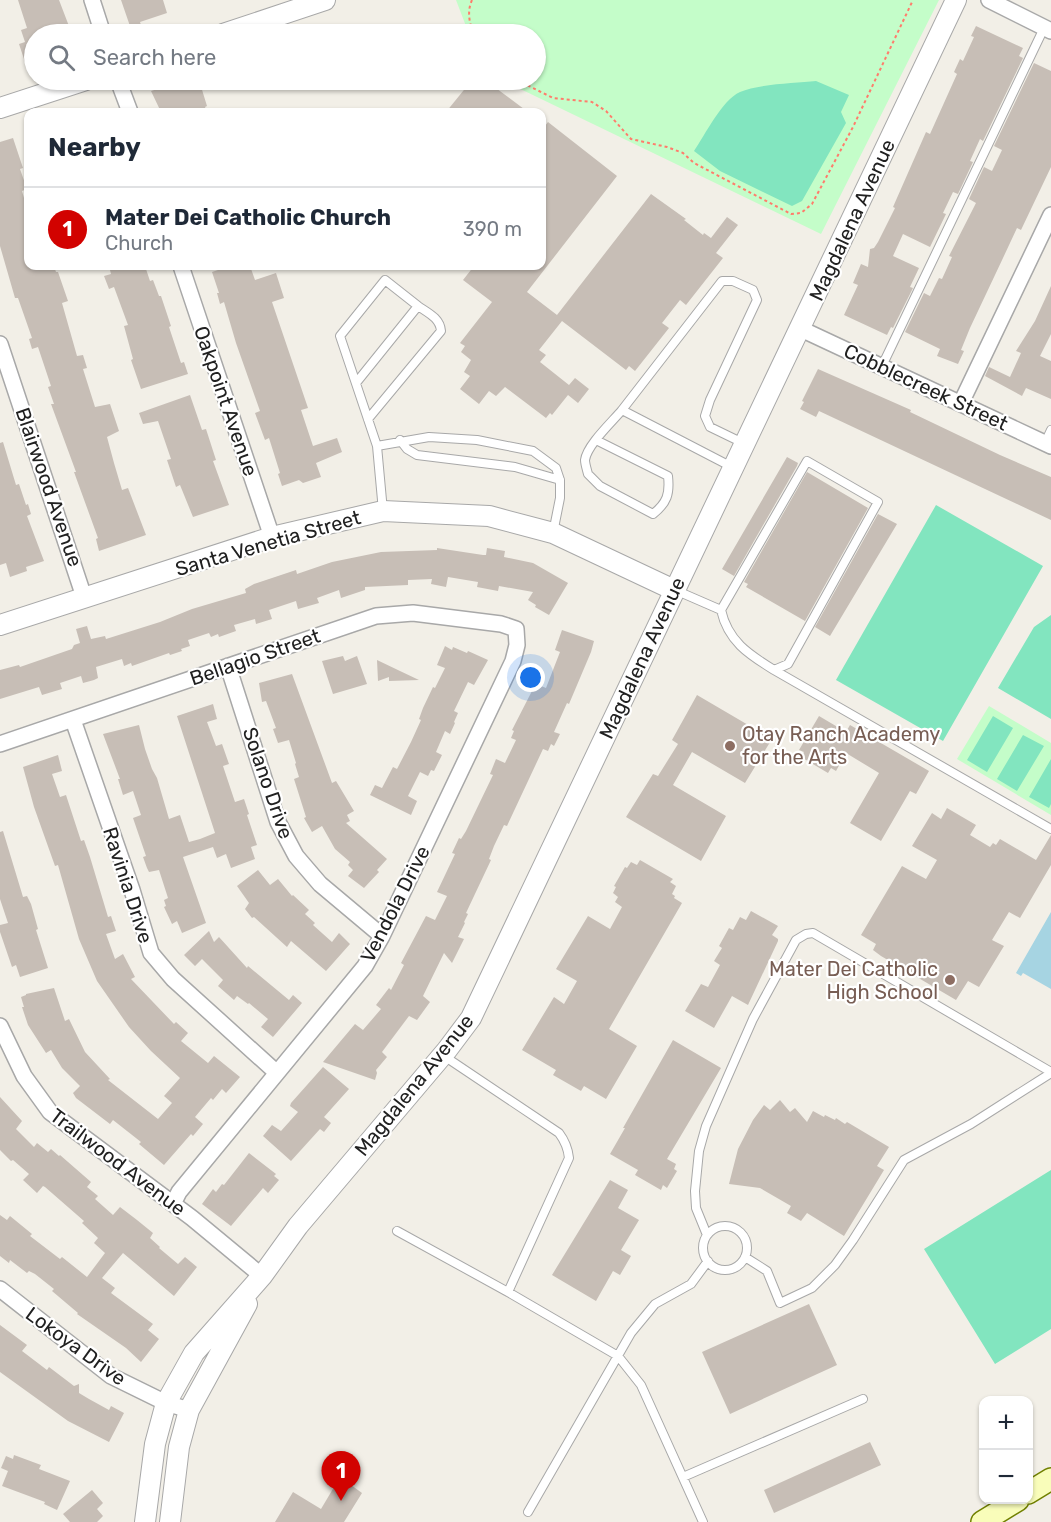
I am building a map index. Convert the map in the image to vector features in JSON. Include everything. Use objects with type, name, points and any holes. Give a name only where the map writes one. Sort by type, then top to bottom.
[{"type":"main road","points":[[1033,1490],[1051,1479]]},
{"type":"main road","points":[[982,1522],[1011,1504]]},
{"type":"street","points":[[92,0],[100,24]]},
{"type":"street","points":[[247,24],[293,5],[325,0]]},
{"type":"street","name":"Magdalena Avenue","points":[[145,1522],[154,1444],[166,1403],[194,1353],[262,1276],[298,1226],[471,1018],[956,0]]},
{"type":"street","points":[[989,0],[1047,30]]},
{"type":"street","points":[[0,108],[55,90]]},
{"type":"street","points":[[122,90],[128,108]]},
{"type":"street","points":[[961,403],[1051,215]]},
{"type":"street","name":"Oakpoint Avenue","points":[[182,270],[272,537]]},
{"type":"street","name":"Cobblecreek Street","points":[[801,328],[961,403],[1049,440]]},
{"type":"street","name":"Blairwood Avenue","points":[[0,344],[84,597]]},
{"type":"street","name":"Santa Venetia Street","points":[[0,625],[272,537],[383,511],[489,516],[553,533],[674,590]]},
{"type":"street","name":"Bellagio Street","points":[[0,744],[376,616],[413,613],[501,624],[516,629]]},
{"type":"street","name":"Vendola Drive","points":[[173,1204],[179,1192],[364,966],[382,936],[513,661],[518,645],[516,629]]},
{"type":"street","name":"Solano Drive","points":[[228,666],[278,822],[296,856],[320,884],[382,936]]},
{"type":"street","name":"Ravinia Drive","points":[[73,720],[132,890],[151,953],[173,979],[277,1073]]},
{"type":"street","name":"Trailwood Avenue","points":[[0,1026],[24,1076],[50,1112],[173,1204],[262,1276]]},
{"type":"street","name":"Magdalena Avenue","points":[[170,1522],[179,1447],[189,1410],[262,1276]]},
{"type":"street","name":"Lokoya Drive","points":[[0,1289],[111,1376],[166,1403],[189,1410]]},
{"type":"lane","points":[[882,366],[1047,30]]},
{"type":"lane","points":[[368,419],[441,331],[441,325],[435,317],[385,280],[340,336],[377,446],[383,511]]},
{"type":"lane","points":[[596,440],[668,476],[670,491],[664,505],[653,514],[600,486],[588,474],[585,460],[590,447],[596,440],[622,410],[722,281],[733,281],[753,290],[757,300],[710,400],[705,416],[710,427],[745,444]]},
{"type":"lane","points":[[356,383],[418,306]]},
{"type":"lane","points":[[622,410],[734,467]]},
{"type":"lane","points":[[377,446],[429,437],[477,441],[533,451],[556,468],[560,480],[560,498],[553,533]]},
{"type":"lane","points":[[400,441],[417,455],[515,467],[560,480]]},
{"type":"lane","points":[[774,670],[788,664],[878,502],[807,462],[721,610],[725,627],[746,652],[774,670],[1051,829]]},
{"type":"lane","points":[[674,590],[721,610]]},
{"type":"lane","points":[[707,1235],[696,1208],[695,1191],[699,1151],[706,1126],[753,1019],[796,940],[806,934],[813,933],[1051,1072],[971,1124],[904,1160],[853,1240],[835,1265],[813,1288],[780,1303],[767,1271],[745,1257]]},
{"type":"lane","points":[[442,1055],[559,1133],[568,1149],[568,1158],[508,1292]]},
{"type":"lane","points":[[725,1226],[739,1231],[746,1243],[745,1257],[740,1263],[727,1269],[714,1266],[708,1261],[704,1248],[707,1235],[712,1230],[725,1226]]},
{"type":"lane","points":[[397,1231],[618,1356],[641,1385],[703,1522]]},
{"type":"lane","points":[[528,1512],[631,1333],[655,1304],[691,1284],[708,1261]]},
{"type":"lane","points":[[683,1477],[863,1399]]},
{"type":"path","points":[[469,24],[469,6],[472,0]]},
{"type":"path","points":[[537,90],[553,98],[592,102],[606,111],[631,139],[683,153],[694,163],[792,214],[801,213],[812,204],[853,127],[913,0]]},
{"type":"green space","points":[[456,0],[939,0],[821,234],[523,90],[546,90],[546,24],[465,24]]},
{"type":"green space","points":[[816,81],[849,95],[841,112],[846,123],[802,201],[792,206],[720,171],[694,151],[720,110],[733,96],[748,89]]},
{"type":"green space","points":[[936,505],[1043,566],[943,741],[836,680]]},
{"type":"green space","points":[[1051,615],[1051,719],[998,688],[1034,627]]},
{"type":"green space","points":[[989,706],[1051,743],[1051,815],[957,759]]},
{"type":"green space","points":[[993,716],[1013,728],[987,772],[967,760]]},
{"type":"green space","points":[[1023,735],[1044,746],[1017,791],[997,779]]},
{"type":"green space","points":[[1051,759],[1051,804],[1049,808],[1029,797]]},
{"type":"green space","points":[[1051,1170],[1051,1329],[995,1364],[924,1249]]},
{"type":"water","points":[[1051,912],[1051,989],[1023,973],[1021,976],[1016,973]]},
{"type":"building","points":[[18,0],[59,0],[68,24],[26,24]]},
{"type":"building","points":[[121,0],[163,0],[167,13],[140,22],[141,24],[129,24]]},
{"type":"building","points":[[976,26],[1023,48],[1019,56],[1023,58],[983,141],[980,139],[970,161],[973,162],[958,194],[953,192],[943,213],[946,214],[930,247],[903,234],[893,256],[919,268],[910,287],[913,288],[893,328],[891,327],[887,335],[844,315],[858,285],[853,283],[861,264],[868,267],[870,249],[874,248],[878,242],[895,208],[893,207],[926,132],[930,134],[957,74],[954,72],[960,59],[963,61],[974,37],[971,36]]},
{"type":"building","points":[[24,42],[24,59],[19,44]]},
{"type":"building","points":[[1034,63],[1051,71],[1051,167],[1021,230],[1017,228],[970,328],[958,364],[937,356],[940,349],[905,332],[924,293],[930,296],[939,278],[942,279],[952,257],[949,256],[976,203],[969,199],[984,167],[992,171],[1002,150],[994,146]]},
{"type":"building","points":[[202,90],[207,106],[205,108],[159,108],[151,91]]},
{"type":"building","points":[[464,90],[498,90],[523,108],[449,108]]},
{"type":"building","points":[[548,122],[617,176],[546,268],[546,125]]},
{"type":"building","points":[[13,138],[23,168],[20,169],[24,180],[24,190],[22,191],[24,198],[24,270],[55,270],[58,272],[68,301],[62,303],[77,356],[83,355],[87,368],[83,369],[95,407],[110,404],[119,431],[107,437],[114,463],[122,490],[128,488],[146,535],[99,551],[96,539],[98,538],[51,404],[54,404],[48,387],[51,386],[38,347],[32,349],[29,339],[32,338],[18,298],[15,298],[0,246],[0,142]]},
{"type":"building","points":[[651,194],[686,219],[684,220],[703,235],[704,233],[711,238],[727,217],[738,225],[716,253],[723,258],[686,305],[680,300],[662,323],[669,328],[635,371],[629,366],[626,370],[562,321],[539,350],[546,355],[540,362],[569,385],[575,378],[589,389],[578,403],[568,395],[552,415],[550,413],[546,418],[505,387],[496,396],[489,391],[479,404],[460,389],[470,376],[464,372],[471,360],[461,352],[465,346],[460,343],[492,302],[463,280],[471,270],[544,270],[527,292],[557,315]]},
{"type":"building","points":[[110,270],[146,270],[150,281],[153,280],[161,296],[181,363],[184,362],[188,374],[141,389],[131,360],[133,359],[124,326],[128,325],[114,287],[109,289],[104,276],[111,274]]},
{"type":"building","points":[[251,270],[255,280],[276,273],[284,298],[272,302],[308,408],[301,410],[313,446],[337,438],[342,452],[316,463],[321,477],[303,483],[299,480],[282,486],[269,438],[265,440],[255,413],[260,411],[224,302],[220,304],[212,272]]},
{"type":"building","points":[[1051,286],[1051,334],[1040,356],[1051,361],[1051,399],[1026,388],[1022,396],[985,376],[989,367],[1010,377],[1021,353],[1016,351],[1035,321]]},
{"type":"building","points":[[818,369],[911,410],[910,412],[1051,477],[1051,520],[819,411],[816,417],[800,409]]},
{"type":"building","points":[[190,395],[202,430],[206,429],[216,460],[213,461],[229,505],[193,517],[180,485],[176,487],[167,460],[171,459],[158,421],[143,424],[139,413]]},
{"type":"building","points":[[3,442],[16,485],[19,484],[26,505],[28,504],[31,514],[27,516],[44,561],[26,567],[27,571],[10,577],[6,563],[0,565],[0,443]]},
{"type":"building","points":[[787,457],[798,463],[797,466],[734,576],[722,569]]},
{"type":"building","points":[[807,472],[868,508],[805,621],[746,587],[748,584],[744,582]]},
{"type":"building","points":[[878,514],[897,524],[830,636],[815,627]]},
{"type":"building","points":[[437,548],[483,555],[486,555],[487,548],[505,551],[504,557],[533,563],[568,583],[549,615],[528,600],[533,592],[499,586],[498,591],[477,587],[478,582],[448,577],[446,587],[431,584],[432,579],[408,580],[408,585],[365,587],[365,590],[341,598],[339,590],[317,598],[319,603],[298,609],[296,601],[269,610],[272,619],[256,624],[255,619],[234,625],[236,631],[219,637],[218,634],[211,637],[209,633],[188,640],[190,646],[170,655],[169,653],[132,666],[131,663],[124,666],[122,659],[96,667],[98,678],[94,680],[83,683],[81,676],[60,683],[62,689],[42,695],[39,687],[0,699],[0,670],[19,665],[20,667],[72,649],[74,645],[80,643],[76,629],[87,626],[91,639],[105,636],[106,639],[246,593],[245,589],[254,584],[296,570],[297,574],[332,562],[381,552],[437,550]]},
{"type":"building","points":[[562,630],[594,641],[591,652],[569,704],[567,703],[554,732],[560,734],[554,746],[551,744],[548,751],[543,749],[507,826],[504,825],[494,846],[489,859],[491,860],[466,913],[468,914],[465,923],[458,937],[464,939],[452,963],[444,953],[423,996],[430,1002],[417,1020],[409,1016],[382,1052],[387,1057],[376,1070],[375,1080],[323,1062],[355,1024],[363,1030],[381,1009],[376,1005],[389,988],[391,990],[404,965],[401,963],[426,916],[435,920],[447,896],[437,892],[455,854],[452,853],[459,838],[461,839],[466,831],[493,775],[490,774],[496,759],[505,763],[516,740],[511,738],[514,731],[512,730],[533,689],[536,684],[546,688],[560,652],[555,650]]},
{"type":"building","points":[[445,646],[452,650],[453,647],[467,653],[468,651],[488,660],[474,685],[468,682],[454,711],[458,713],[450,734],[445,731],[436,752],[442,755],[434,771],[431,770],[428,776],[420,772],[408,796],[417,801],[411,815],[370,795],[375,785],[382,788],[393,767],[397,769],[411,742],[421,720],[419,719],[423,708],[445,668],[437,665]]},
{"type":"building","points":[[343,656],[345,661],[357,656],[367,684],[333,694],[322,661]]},
{"type":"building","points":[[377,660],[419,680],[389,681],[389,677],[378,681]]},
{"type":"building","points":[[292,674],[332,783],[336,781],[354,811],[347,815],[350,821],[346,823],[387,859],[377,870],[379,872],[364,888],[348,876],[353,870],[348,865],[350,862],[335,849],[322,826],[312,832],[304,818],[306,817],[294,779],[299,777],[289,740],[278,743],[273,729],[276,728],[266,701],[262,702],[259,683]]},
{"type":"building","points":[[697,695],[772,739],[745,783],[692,752],[673,785],[726,816],[701,861],[626,817],[653,774],[658,776],[678,744],[672,740]]},
{"type":"building","points":[[213,704],[217,719],[207,722],[216,746],[222,744],[229,764],[223,766],[235,802],[244,799],[257,845],[251,847],[255,859],[231,868],[226,854],[217,858],[213,847],[183,857],[206,923],[182,933],[177,921],[172,924],[164,907],[166,906],[164,900],[168,898],[159,870],[149,872],[147,868],[143,857],[146,856],[133,818],[141,815],[133,791],[123,795],[118,779],[120,779],[103,734],[139,725],[169,819],[180,815],[189,842],[200,839],[215,833],[177,716]]},
{"type":"building","points":[[819,716],[846,732],[850,725],[929,771],[916,794],[910,791],[881,841],[850,823],[879,773],[846,753],[836,771],[831,768],[828,773],[801,757],[804,752],[799,750]]},
{"type":"building","points":[[58,755],[62,771],[52,774],[60,797],[66,795],[81,841],[84,840],[90,857],[108,917],[111,916],[116,931],[106,934],[115,959],[123,954],[135,977],[131,979],[174,1024],[176,1022],[188,1033],[181,1041],[208,1063],[214,1056],[240,1077],[226,1093],[222,1089],[213,1100],[211,1098],[195,1117],[203,1124],[193,1136],[191,1134],[164,1165],[139,1144],[141,1142],[113,1120],[110,1124],[76,1098],[73,1093],[80,1086],[62,1068],[51,1050],[46,1053],[28,1025],[22,1007],[24,1007],[21,997],[26,994],[54,988],[65,1021],[69,1019],[85,1052],[110,1079],[108,1080],[158,1119],[172,1103],[164,1096],[180,1078],[129,1027],[97,981],[79,939],[58,865],[55,866],[34,807],[23,767]]},
{"type":"building","points":[[947,808],[976,825],[970,835],[990,847],[993,843],[996,845],[1000,839],[1036,860],[1051,835],[1051,865],[1020,918],[1009,912],[992,940],[1004,946],[979,987],[968,981],[956,1000],[881,956],[873,950],[876,944],[861,935],[902,866],[926,879],[937,860],[912,846],[932,813],[941,819]]},
{"type":"building","points":[[3,831],[23,897],[27,896],[31,904],[38,929],[36,930],[48,968],[20,977],[16,965],[12,967],[0,932],[0,925],[8,923],[0,899],[0,832]]},
{"type":"building","points":[[640,860],[673,879],[670,882],[676,886],[672,894],[682,903],[609,1029],[637,1046],[606,1099],[584,1086],[581,1091],[553,1075],[556,1070],[522,1050],[554,997],[564,1004],[577,981],[556,969],[588,916],[610,929],[622,907],[615,902],[618,897],[613,893],[616,887],[614,886],[625,867],[627,868],[631,862],[637,865]]},
{"type":"building","points":[[258,870],[270,885],[278,879],[292,896],[309,910],[305,914],[315,923],[313,925],[332,942],[339,933],[350,944],[326,971],[291,941],[287,947],[254,917],[252,918],[245,909],[249,903],[237,886]]},
{"type":"building","points":[[751,911],[778,926],[772,935],[778,941],[748,1005],[732,996],[714,1028],[685,1011],[701,984],[708,987],[720,965],[714,961],[722,948],[719,946],[729,928],[733,930],[740,917],[746,920]]},
{"type":"building","points":[[209,931],[214,942],[219,937],[247,968],[248,966],[289,1000],[293,995],[302,1003],[273,1037],[261,1027],[268,1019],[249,1003],[237,996],[234,1000],[218,986],[223,980],[202,959],[195,966],[184,955]]},
{"type":"building","points":[[673,1040],[721,1068],[667,1159],[676,1164],[674,1169],[677,1171],[667,1188],[663,1185],[661,1190],[635,1175],[638,1170],[610,1154]]},
{"type":"building","points":[[323,1067],[349,1089],[324,1117],[331,1123],[324,1132],[320,1129],[291,1161],[263,1136],[272,1125],[281,1131],[298,1112],[290,1106],[291,1103]]},
{"type":"building","points":[[0,1097],[22,1121],[16,1129],[34,1147],[37,1143],[48,1152],[51,1149],[60,1155],[91,1182],[87,1187],[98,1196],[95,1199],[113,1215],[120,1207],[153,1233],[150,1238],[178,1264],[185,1257],[197,1267],[174,1296],[123,1253],[102,1278],[115,1288],[111,1293],[153,1324],[148,1330],[159,1339],[141,1362],[126,1348],[77,1314],[52,1291],[54,1289],[35,1274],[29,1271],[27,1273],[10,1260],[9,1263],[0,1256],[0,1215],[7,1220],[10,1216],[32,1234],[30,1236],[87,1277],[105,1253],[94,1243],[98,1238],[82,1223],[84,1221],[45,1187],[43,1186],[37,1193],[23,1180],[29,1174],[0,1150]]},
{"type":"building","points":[[780,1100],[790,1112],[795,1108],[807,1122],[813,1111],[824,1117],[825,1115],[835,1120],[836,1118],[889,1147],[877,1166],[884,1170],[844,1236],[807,1213],[801,1221],[787,1213],[791,1206],[760,1188],[729,1184],[738,1149],[753,1120],[764,1105],[770,1110]]},
{"type":"building","points":[[249,1153],[276,1174],[274,1176],[279,1180],[268,1193],[263,1188],[231,1226],[202,1204],[213,1189],[216,1192],[222,1184],[224,1185]]},
{"type":"building","points":[[610,1180],[628,1190],[618,1208],[639,1220],[621,1250],[631,1256],[620,1275],[613,1271],[596,1301],[552,1275]]},
{"type":"building","points":[[809,1304],[837,1365],[730,1414],[702,1352]]},
{"type":"building","points":[[0,1325],[27,1345],[22,1351],[47,1370],[49,1367],[74,1386],[79,1384],[79,1393],[109,1410],[111,1406],[124,1413],[109,1442],[68,1421],[0,1372]]},
{"type":"building","points":[[870,1442],[881,1465],[774,1513],[764,1490]]},
{"type":"building","points":[[14,1455],[41,1465],[39,1469],[70,1481],[57,1510],[44,1504],[45,1502],[2,1486],[8,1471],[1,1468],[6,1456],[13,1459]]},
{"type":"building","points":[[340,1477],[362,1493],[344,1522],[275,1522],[293,1492],[321,1509]]},
{"type":"building","points":[[92,1490],[103,1503],[97,1509],[103,1516],[97,1522],[70,1522],[63,1514]]},
{"type":"place","name":"Otay Ranch Academy for the Arts","points":[[730,746]]},
{"type":"place","name":"Mater Dei Catholic High School","points":[[950,980]]},
{"type":"place","name":"Mater Dei Catholic Church","points":[[341,1501]]}]
